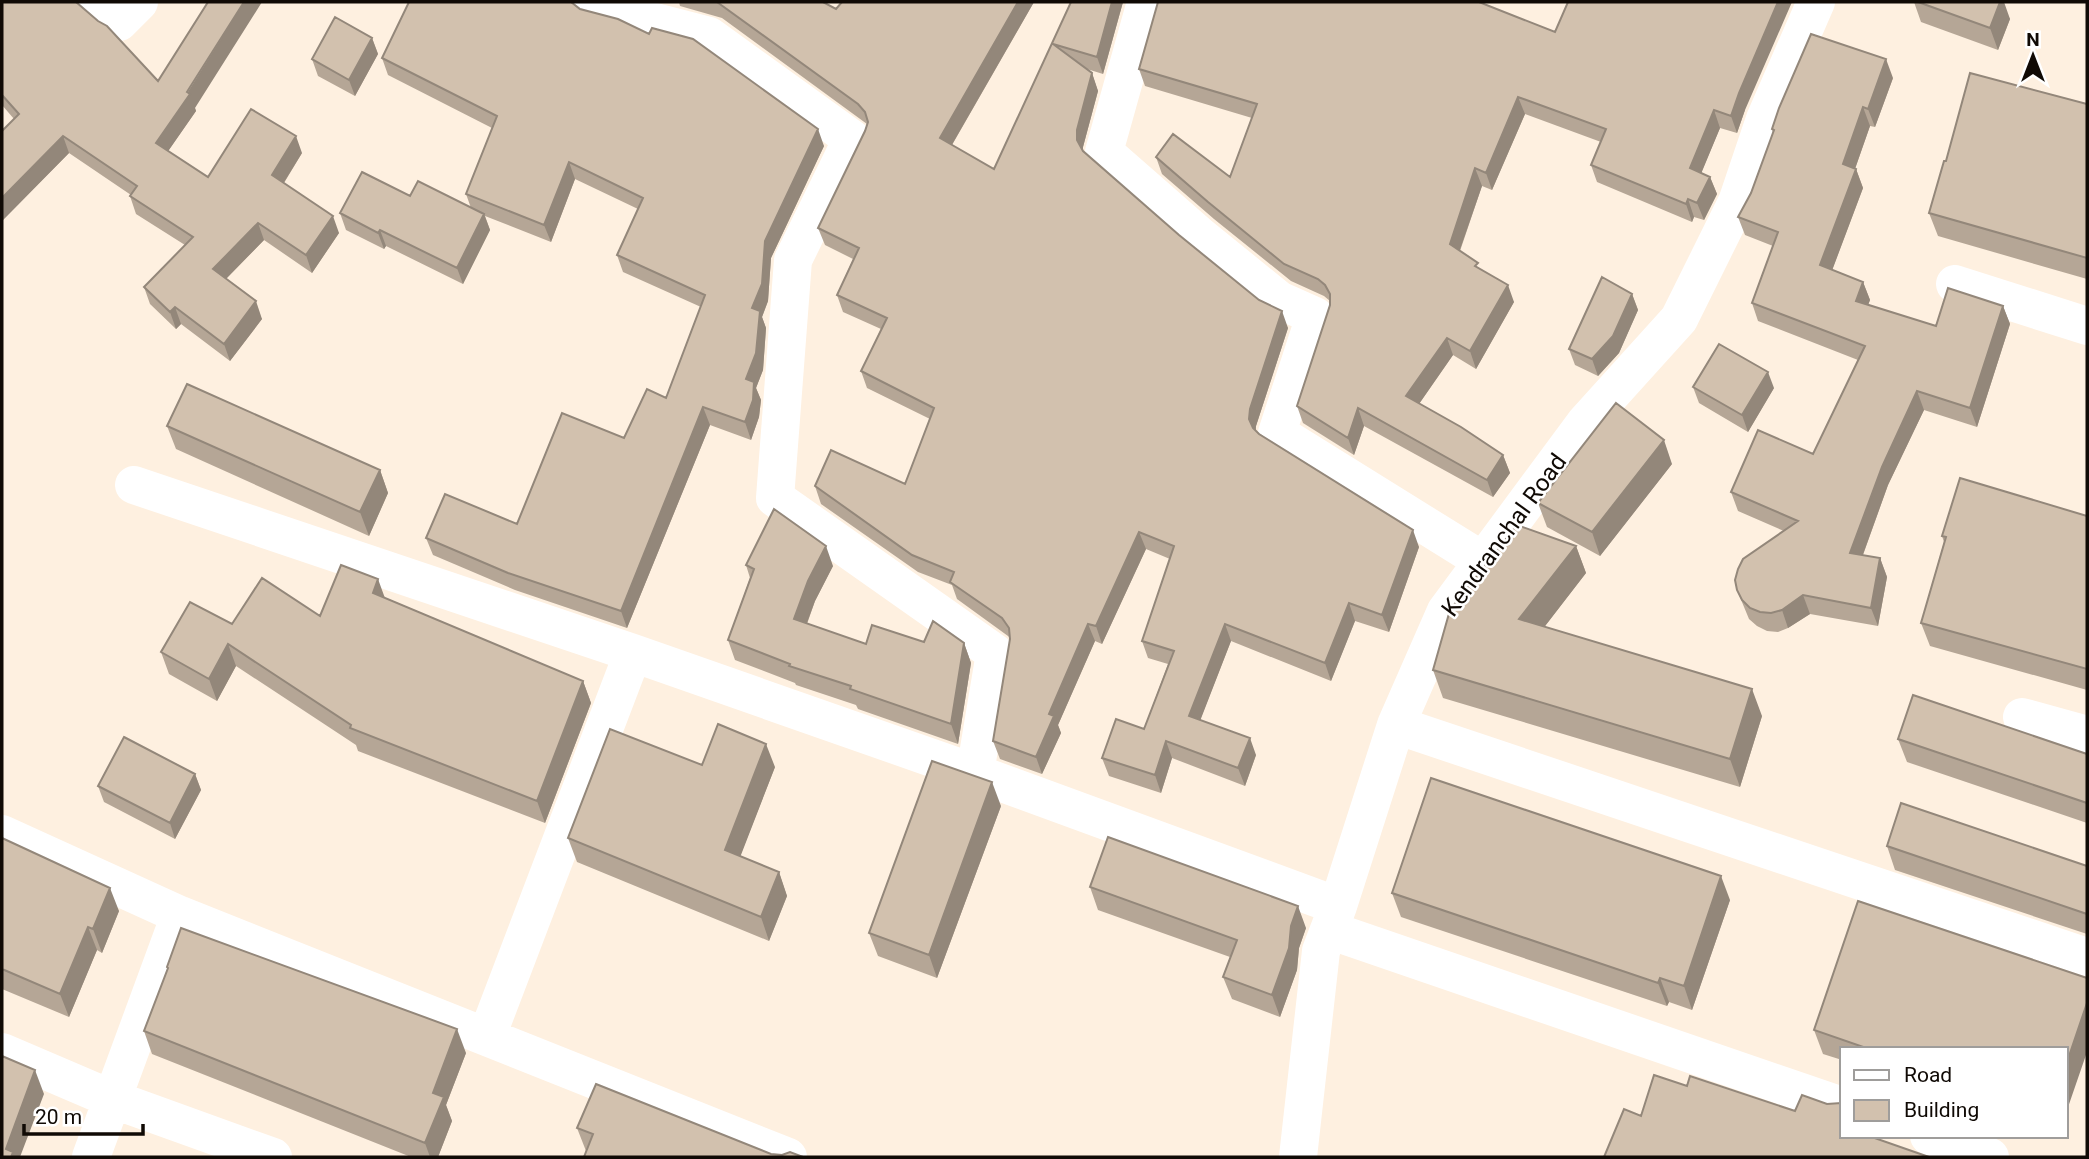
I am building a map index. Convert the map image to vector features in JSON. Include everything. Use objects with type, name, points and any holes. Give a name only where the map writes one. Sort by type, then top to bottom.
[{"type":"street","points":[[96,2],[118,22],[139,2]]},
{"type":"street","points":[[588,2],[597,7],[709,36],[852,139],[793,260],[775,498],[995,653],[975,773]]},
{"type":"street","points":[[1146,2],[1104,152],[1200,236],[1279,300],[1315,316],[1277,433],[1483,561]]},
{"type":"street","name":"Kendranchal Road","points":[[1298,1157],[1321,951],[1396,725],[1446,611],[1585,423],[1679,319],[1737,202],[1765,119],[1816,2]]},
{"type":"street","points":[[1955,284],[2087,326]]},
{"type":"street","points":[[134,485],[633,653],[975,773],[1334,918],[1840,1106]]},
{"type":"street","points":[[486,1036],[633,653]]},
{"type":"street","points":[[2022,717],[2087,735]]},
{"type":"street","points":[[1396,725],[2087,957]]},
{"type":"street","points":[[2,834],[180,915],[788,1157]]},
{"type":"street","points":[[91,1157],[180,915]]},
{"type":"street","points":[[2,1052],[112,1099],[273,1157]]},
{"type":"street","points":[[1935,1138],[1990,1157]]},
{"type":"building","points":[[2,2],[76,2],[107,26],[158,81],[208,2],[244,2],[187,92],[190,94],[156,143],[208,177],[251,109],[296,136],[272,175],[333,216],[306,255],[258,223],[213,269],[256,301],[224,344],[175,307],[170,312],[144,287],[193,237],[130,196],[137,186],[63,136],[2,198],[2,131],[19,114],[2,95]]},
{"type":"building","points":[[409,2],[571,2],[580,9],[618,19],[649,34],[652,28],[693,39],[818,129],[765,241],[762,284],[752,308],[760,311],[756,353],[746,379],[754,382],[753,400],[745,422],[703,407],[621,611],[508,573],[426,538],[445,494],[517,524],[562,413],[624,438],[647,389],[666,398],[705,295],[617,255],[643,198],[569,162],[544,225],[466,194],[497,116],[382,58]]},
{"type":"building","points":[[717,2],[823,2],[836,9],[842,2],[1018,2],[940,138],[994,169],[1071,2],[1112,2],[1097,57],[1053,44],[1092,73],[1077,130],[1077,140],[1083,151],[1259,300],[1282,311],[1250,409],[1249,419],[1253,428],[1413,530],[1382,615],[1349,603],[1325,663],[1225,624],[1189,716],[1250,738],[1238,768],[1166,741],[1155,775],[1102,758],[1116,719],[1144,729],[1174,651],[1142,641],[1174,546],[1139,532],[1096,626],[1088,624],[1049,714],[1054,716],[1036,757],[993,741],[1010,639],[1009,628],[1002,618],[950,582],[954,572],[912,555],[815,486],[831,450],[905,484],[934,408],[861,371],[887,318],[837,295],[859,248],[818,228],[865,131],[868,122],[865,112],[858,104]]},
{"type":"building","points":[[1158,2],[1479,2],[1555,32],[1568,2],[1778,2],[1731,116],[1714,110],[1690,168],[1710,177],[1697,203],[1688,199],[1686,204],[1591,165],[1606,129],[1518,97],[1486,173],[1475,168],[1450,244],[1478,263],[1475,266],[1508,285],[1470,351],[1447,338],[1406,396],[1503,455],[1487,480],[1358,408],[1348,438],[1297,406],[1330,305],[1330,294],[1318,279],[1284,264],[1156,157],[1173,134],[1230,177],[1257,104],[1139,69]]},
{"type":"building","points":[[1918,2],[2000,2],[1990,28]]},
{"type":"building","points":[[335,17],[372,38],[349,80],[312,59]]},
{"type":"building","points":[[1811,34],[1886,59],[1868,109],[1863,107],[1843,164],[1856,169],[1820,265],[1863,282],[1856,301],[1936,326],[1948,288],[2003,306],[1970,408],[1917,391],[1882,467],[1850,553],[1880,558],[1871,608],[1803,595],[1782,610],[1771,613],[1750,608],[1742,600],[1735,580],[1738,569],[1743,559],[1798,521],[1731,492],[1758,430],[1813,454],[1865,346],[1752,303],[1778,232],[1738,217],[1751,193],[1774,130],[1772,129],[1779,108]]},
{"type":"building","points":[[1970,73],[2087,104],[2087,258],[1929,213]]},
{"type":"building","points":[[362,172],[410,196],[418,181],[484,214],[457,268],[340,213]]},
{"type":"building","points":[[1602,277],[1632,294],[1613,336],[1592,359],[1569,349]]},
{"type":"building","points":[[1719,344],[1768,372],[1742,415],[1693,387]]},
{"type":"building","points":[[187,384],[380,470],[360,512],[167,426]]},
{"type":"building","points":[[1616,403],[1664,440],[1592,532],[1538,503]]},
{"type":"building","points":[[1960,478],[2087,516],[2087,669],[1921,623],[1946,537],[1942,536]]},
{"type":"building","points":[[774,509],[826,546],[808,581],[794,619],[866,644],[872,625],[924,642],[933,621],[964,643],[951,724],[850,689],[851,686],[789,666],[790,664],[728,640],[754,569],[746,565]]},
{"type":"building","points":[[1517,525],[1576,546],[1519,619],[1752,689],[1730,759],[1433,670],[1450,610]]},
{"type":"building","points":[[341,565],[378,579],[373,593],[583,681],[537,801],[350,728],[351,725],[228,644],[209,679],[161,652],[190,602],[232,624],[262,578],[320,616]]},
{"type":"building","points":[[1913,695],[2087,754],[2087,803],[1898,739]]},
{"type":"building","points":[[718,724],[766,744],[725,850],[779,872],[761,917],[568,838],[610,729],[702,765]]},
{"type":"building","points":[[124,737],[195,774],[170,823],[98,786]]},
{"type":"building","points":[[932,761],[992,782],[929,955],[869,933]]},
{"type":"building","points":[[1431,778],[1721,876],[1684,986],[1660,978],[1658,983],[1392,893]]},
{"type":"building","points":[[1901,803],[2087,866],[2087,914],[1887,846]]},
{"type":"building","points":[[1108,837],[1298,906],[1291,926],[1289,948],[1272,995],[1223,977],[1237,940],[1090,887]]},
{"type":"building","points":[[2,838],[110,888],[93,929],[88,927],[60,994],[2,969]]},
{"type":"building","points":[[1858,901],[2087,978],[2087,1003],[2068,1059],[2068,1047],[1863,1047],[1814,1030]]},
{"type":"building","points":[[181,928],[457,1029],[433,1093],[444,1097],[425,1143],[144,1031]]},
{"type":"building","points":[[2,1056],[35,1070],[6,1149],[13,1152],[11,1157],[2,1157]]},
{"type":"building","points":[[1654,1075],[1687,1086],[1690,1076],[1795,1111],[1802,1095],[1827,1104],[1840,1103],[1840,1138],[1875,1138],[1929,1157],[1604,1157],[1624,1109],[1641,1116]]},
{"type":"building","points":[[596,1084],[771,1154],[782,1155],[790,1152],[803,1157],[584,1157],[593,1134],[577,1128]]}]
